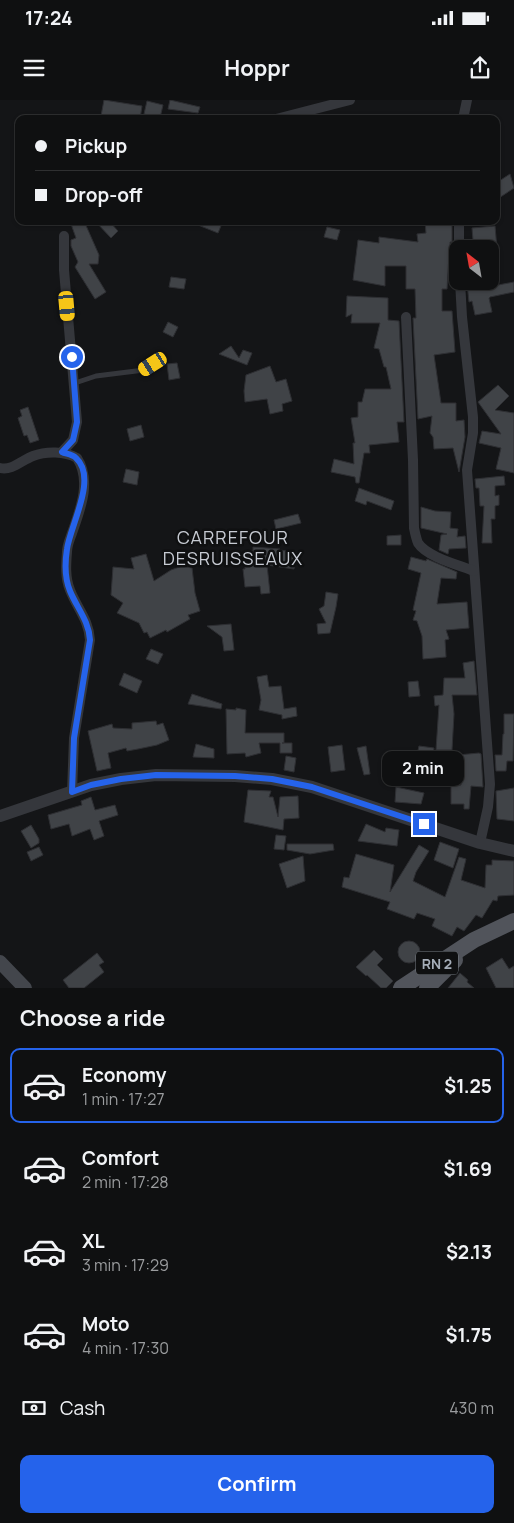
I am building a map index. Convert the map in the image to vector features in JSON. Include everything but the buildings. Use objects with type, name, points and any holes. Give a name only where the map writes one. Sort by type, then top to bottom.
[{"type":"main road","name":"RN 2","points":[[401,988],[474,940],[514,921]]},
{"type":"main road","name":"RN 2","points":[[427,988],[474,940]]},
{"type":"main road","points":[[0,962],[25,988]]},
{"type":"street","points":[[292,115],[350,100]]},
{"type":"street","points":[[464,115],[467,100]]},
{"type":"street","points":[[459,225],[459,240]]},
{"type":"street","points":[[62,452],[73,440],[76,432],[77,409],[64,270],[64,236]]},
{"type":"street","points":[[460,290],[473,433],[467,470],[490,784],[488,807],[480,843]]},
{"type":"street","points":[[406,317],[413,460],[414,528],[416,537],[419,545],[434,556],[474,571]]},
{"type":"street","points":[[0,468],[10,468],[36,455],[62,452],[77,458],[83,469],[82,500],[67,548],[66,577],[70,590],[85,618],[90,640],[74,738],[72,792]]},
{"type":"street","points":[[0,816],[91,785],[121,779],[156,775],[235,776],[272,779],[312,787],[480,843],[514,851]]},
{"type":"lane","points":[[75,383],[96,376],[144,370],[163,358]]},
{"type":"district","name":"CARREFOUR DESRUISSEAUX","points":[[233,547]]},
{"type":"route","points":[[72,357],[77,409],[76,432],[69,446],[62,452],[77,458],[83,469],[84,477],[82,500],[67,548],[66,577],[70,590],[85,618],[90,640],[74,738],[72,792],[91,785],[156,775],[235,776],[272,779],[312,787],[424,824]]}]
